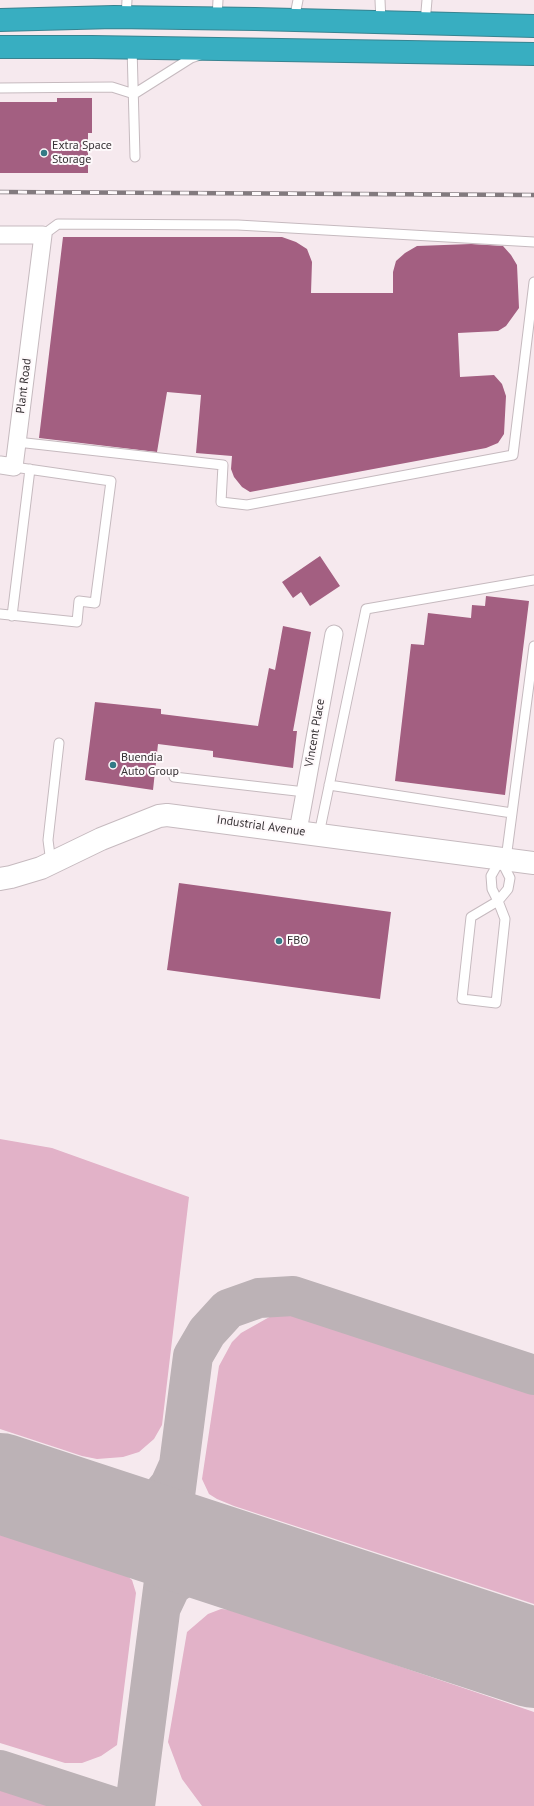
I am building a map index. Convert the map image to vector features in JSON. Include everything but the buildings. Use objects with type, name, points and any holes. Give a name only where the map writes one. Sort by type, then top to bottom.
[{"type":"highway","points":[[0,20],[126,9],[218,9],[296,10],[381,22],[534,26]]},
{"type":"highway","points":[[477,25],[505,20],[534,9]]},
{"type":"highway","points":[[0,47],[219,48],[534,54]]},
{"type":"street","points":[[0,234],[42,235]]},
{"type":"street","name":"Plant Road","points":[[15,467],[42,235]]},
{"type":"street","name":"Vincent Place","points":[[298,831],[334,634]]},
{"type":"street","name":"Industrial Avenue","points":[[0,879],[28,873],[101,840],[159,816],[167,815],[534,863]]},
{"type":"lane","points":[[380,0],[381,22]]},
{"type":"lane","points":[[425,24],[427,0]]},
{"type":"lane","points":[[132,47],[135,157]]},
{"type":"lane","points":[[0,88],[112,87],[134,94],[191,58],[219,48]]},
{"type":"lane","points":[[42,235],[58,224],[238,226],[534,242]]},
{"type":"lane","points":[[17,442],[223,466],[221,502],[247,505],[513,455],[534,282]]},
{"type":"lane","points":[[0,614],[12,616],[77,622],[79,601],[95,603],[112,481],[15,467],[12,616]]},
{"type":"lane","points":[[319,834],[366,609],[534,580]]},
{"type":"lane","points":[[504,859],[491,876],[492,889],[498,901],[505,919],[496,1002],[462,999],[472,917],[498,901],[508,889],[510,878],[504,859],[512,813],[534,646]]},
{"type":"lane","points":[[51,863],[48,840],[59,743]]},
{"type":"lane","points":[[174,777],[305,792]]},
{"type":"lane","points":[[329,785],[512,813]]},
{"type":"shaded area","points":[[0,1139],[52,1148],[189,1197],[162,1425],[154,1439],[139,1452],[123,1457],[97,1459],[82,1456],[0,1429]]},
{"type":"shaded area","points":[[273,1315],[294,1315],[534,1394],[534,1604],[234,1506],[209,1494],[202,1479],[219,1366],[232,1342],[241,1333]]},
{"type":"shaded area","points":[[0,1532],[121,1571],[132,1580],[136,1593],[117,1745],[101,1756],[82,1763],[65,1763],[0,1743]]},
{"type":"shaded area","points":[[221,1609],[234,1610],[534,1712],[534,1806],[202,1806],[182,1779],[168,1742],[187,1632],[208,1614]]},
{"type":"shaded area","points":[[0,1787],[59,1806],[0,1806]]},
{"type":"taxiway","points":[[135,1806],[193,1356],[207,1332],[228,1309],[259,1298],[293,1296],[534,1375]]},
{"type":"taxiway","points":[[105,1517],[126,1516],[155,1503],[170,1485],[179,1465]]},
{"type":"taxiway","points":[[162,1605],[171,1586],[193,1570],[216,1564],[242,1562]]},
{"type":"taxiway","points":[[0,1770],[111,1806]]},
{"type":"runway","points":[[0,1483],[534,1658]]},
{"type":"railway","points":[[0,192],[534,195]]},
{"type":"place","name":"Extra Space Storage","points":[[44,153]]},
{"type":"place","name":"Buendia Auto Group","points":[[113,765]]},
{"type":"place","name":"FBO","points":[[279,941]]}]
